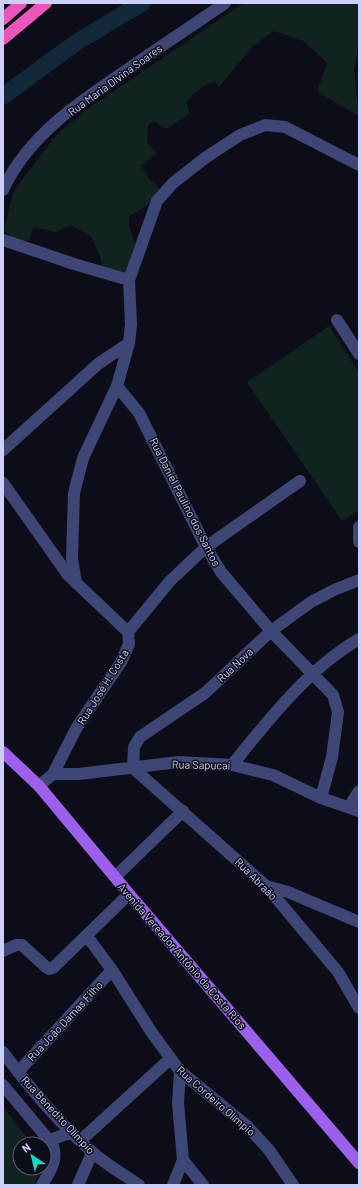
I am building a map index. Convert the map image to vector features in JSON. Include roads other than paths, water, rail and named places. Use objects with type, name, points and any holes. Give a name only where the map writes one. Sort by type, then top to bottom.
[{"type":"highway","points":[[3,19],[21,3]]},
{"type":"highway","points":[[3,39],[46,3]]},
{"type":"main road","name":"Avenida Vereador Antônio da Costa Rios","points":[[3,752],[39,786],[129,894],[359,1163]]},
{"type":"street","name":"Rua Maria Divina Soares","points":[[3,190],[9,177],[25,154],[44,134],[85,98],[225,3]]},
{"type":"street","points":[[76,583],[72,559],[74,493],[83,458],[117,386],[129,343],[131,325],[129,280],[152,212],[162,194],[204,158],[240,135],[254,128],[265,125],[285,127],[359,165]]},
{"type":"street","points":[[3,240],[74,264],[129,280]]},
{"type":"street","points":[[337,320],[359,354]]},
{"type":"street","points":[[3,450],[98,364],[129,343]]},
{"type":"street","name":"Rua Daniel Paulino dos Santos","points":[[117,386],[139,413],[206,547],[221,572],[271,631],[333,695],[338,712],[332,757],[321,798]]},
{"type":"street","points":[[3,483],[68,575],[128,632],[170,581],[206,547],[300,481]]},
{"type":"street","points":[[359,527],[359,542]]},
{"type":"street","name":"Rua Nova","points":[[133,768],[134,747],[140,737],[205,693],[271,631],[311,602],[334,590],[359,580]]},
{"type":"street","name":"Rua José H. Costa","points":[[53,774],[77,727],[122,662],[129,644],[128,632]]},
{"type":"street","points":[[232,765],[268,721],[314,674],[346,646],[359,638]]},
{"type":"street","name":"Rua Sapucaí","points":[[53,774],[79,774],[178,762],[232,765],[273,775],[321,798],[354,809]]},
{"type":"street","name":"Rua Abraão","points":[[133,768],[266,886],[338,972],[359,1008]]},
{"type":"street","points":[[39,786],[53,774]]},
{"type":"street","points":[[354,809],[359,791]]},
{"type":"street","points":[[115,877],[183,811]]},
{"type":"street","points":[[266,886],[288,892],[359,922]]},
{"type":"street","points":[[3,951],[16,945],[22,945],[50,969],[56,967],[129,894]]},
{"type":"street","name":"Rua Cordeiro Olímpio","points":[[87,936],[112,970],[170,1059],[180,1071],[248,1126],[269,1150],[293,1185]]},
{"type":"street","name":"Rua João Damas Filho","points":[[18,1072],[112,970]]},
{"type":"street","name":"Rua Benedito Olímpio","points":[[3,1052],[18,1072],[76,1137],[92,1152],[139,1185]]},
{"type":"street","points":[[52,1140],[76,1137],[170,1059]]},
{"type":"street","points":[[173,1185],[183,1160],[178,1103],[180,1071]]},
{"type":"street","points":[[3,1085],[47,1136]]},
{"type":"street","points":[[52,1145],[56,1154],[55,1162],[52,1167]]},
{"type":"street","points":[[78,1185],[92,1152]]},
{"type":"street","points":[[183,1160],[203,1185]]},
{"type":"street","points":[[42,1185],[47,1176]]},
{"type":"waterway","points":[[3,96],[77,42],[142,3]]}]
